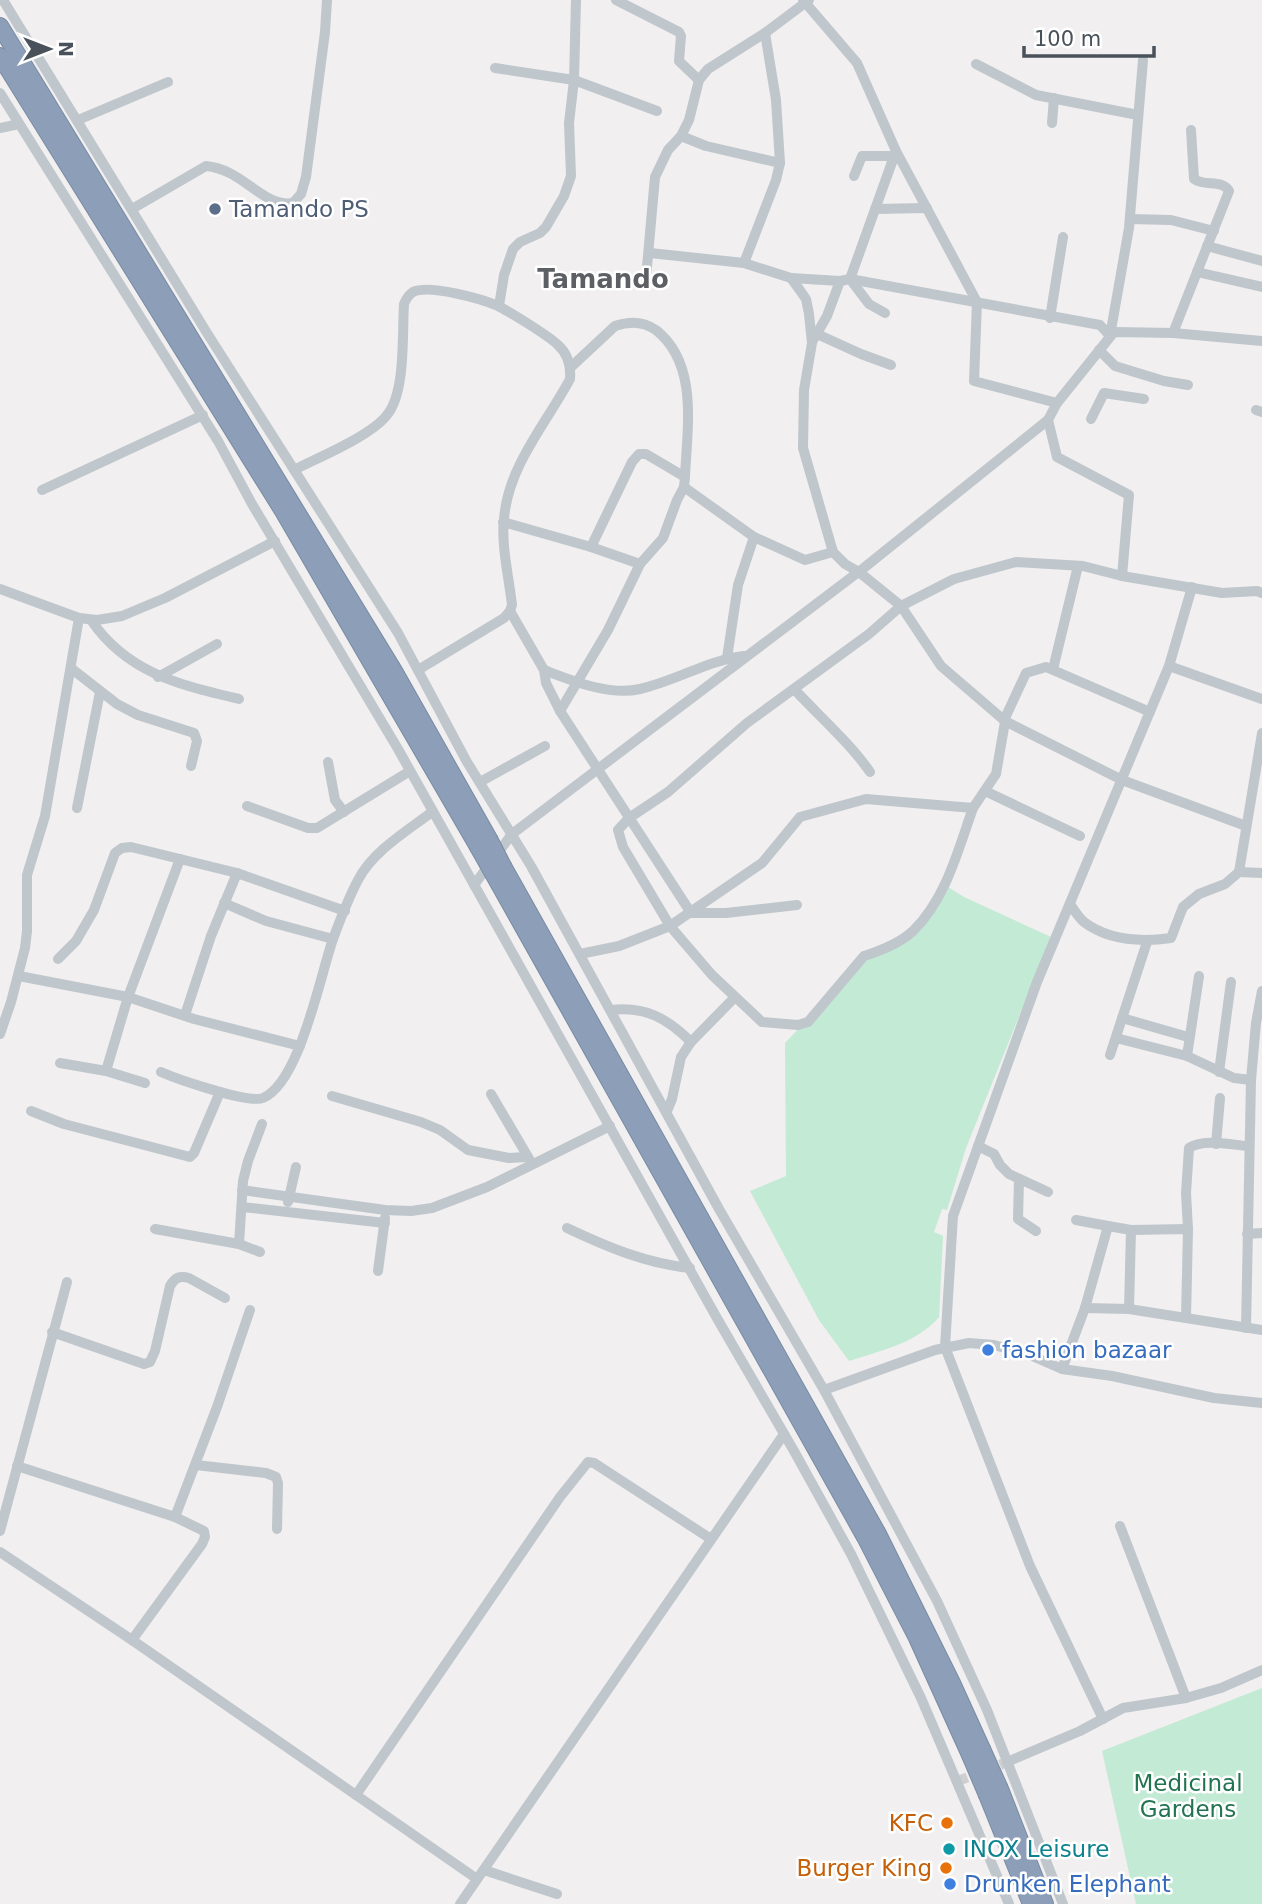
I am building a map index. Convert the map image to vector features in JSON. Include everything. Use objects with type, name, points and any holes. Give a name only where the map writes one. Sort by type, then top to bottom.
[{"type":"highway","points":[[0,26],[394,671],[483,842],[865,1537],[976,1752],[1045,1904]]},
{"type":"highway","points":[[0,57],[283,510],[483,842]]},
{"type":"highway","points":[[993,1792],[1031,1904]]},
{"type":"street","points":[[3,0],[206,333],[349,553],[512,834],[719,1209],[824,1390],[937,1601],[986,1710],[1063,1904]]},
{"type":"street","points":[[132,209],[206,166],[220,167],[241,178],[272,201],[282,205],[293,203],[301,194],[306,177],[327,0]]},
{"type":"street","points":[[499,306],[513,249],[546,227],[564,196],[570,176],[569,123],[574,80],[576,0]]},
{"type":"street","points":[[616,0],[679,32],[679,61],[699,80]]},
{"type":"street","points":[[646,278],[655,177],[668,150],[681,136],[699,80],[717,62],[765,33],[807,1],[857,62],[895,154],[977,302],[974,381],[1057,403]]},
{"type":"street","points":[[744,263],[780,163],[776,100],[765,33]]},
{"type":"street","points":[[1110,336],[1130,219],[1143,60]]},
{"type":"street","points":[[976,64],[1036,95],[1138,115]]},
{"type":"street","points":[[495,68],[574,80],[657,111]]},
{"type":"street","points":[[78,120],[168,82]]},
{"type":"street","points":[[0,93],[203,415],[410,771],[851,1554],[921,1698],[1009,1904]]},
{"type":"street","points":[[1052,123],[1054,98]]},
{"type":"street","points":[[0,128],[19,124]]},
{"type":"street","points":[[1173,333],[1229,191],[1221,184],[1202,183],[1194,179],[1191,130]]},
{"type":"street","points":[[681,136],[706,146],[780,163]]},
{"type":"street","points":[[854,176],[862,156],[895,154]]},
{"type":"street","points":[[895,154],[845,280],[815,338],[804,390],[803,448],[833,552],[901,606],[941,666],[1005,722],[1122,780],[1246,827]]},
{"type":"street","points":[[875,209],[927,208]]},
{"type":"street","points":[[1130,219],[1171,220],[1214,231]]},
{"type":"street","points":[[1050,318],[1063,237]]},
{"type":"street","points":[[1207,246],[1262,261]]},
{"type":"street","points":[[650,253],[744,263],[791,278],[845,280],[977,302],[1100,326],[1110,336]]},
{"type":"street","points":[[1197,272],[1262,287]]},
{"type":"street","points":[[791,278],[806,299],[815,338]]},
{"type":"street","points":[[845,280],[869,304],[885,313]]},
{"type":"street","points":[[295,470],[374,428],[389,413],[395,401],[399,381],[404,304],[407,296],[422,289],[474,298],[499,306],[558,345],[571,367],[570,379],[527,450],[506,501],[503,522],[512,605],[510,611],[504,618],[418,670]]},
{"type":"street","points":[[559,711],[608,630],[640,564],[663,538],[685,482],[688,403],[684,372],[668,340],[649,325],[636,322],[615,326],[571,367]]},
{"type":"street","points":[[474,885],[512,834],[859,572],[1048,420],[1057,403],[1114,332],[1173,333],[1262,341]]},
{"type":"street","points":[[815,338],[891,365]]},
{"type":"street","points":[[1099,350],[1115,366],[1164,381],[1188,385]]},
{"type":"street","points":[[1091,419],[1104,393],[1144,399]]},
{"type":"street","points":[[42,490],[203,415]]},
{"type":"street","points":[[1048,420],[1057,457],[1129,495],[1122,576]]},
{"type":"street","points":[[592,547],[632,462],[639,454],[646,454],[754,537],[805,561],[833,552]]},
{"type":"street","points":[[503,522],[592,547],[640,564]]},
{"type":"street","points":[[727,658],[738,585],[754,537]]},
{"type":"street","points":[[0,589],[85,619],[122,616],[165,598],[275,541]]},
{"type":"street","points":[[1150,712],[1046,667],[1026,673],[1005,722],[996,774],[973,808],[942,893],[912,932],[864,957],[808,1022],[798,1025],[762,1022],[712,975],[670,926],[619,837],[618,830],[629,818],[668,792],[747,723],[869,634],[901,606],[954,579],[1016,562],[1078,566],[1222,593],[1260,591]]},
{"type":"street","points":[[1053,670],[1078,566]]},
{"type":"street","points":[[1103,1719],[1030,1566],[945,1348],[953,1216],[1037,982],[1169,666],[1192,587]]},
{"type":"street","points":[[510,611],[544,670],[546,683],[559,711],[691,913]]},
{"type":"street","points":[[0,1034],[19,976],[27,931],[27,875],[45,816],[72,670],[85,619]]},
{"type":"street","points":[[85,619],[122,654],[158,677],[239,699]]},
{"type":"street","points":[[158,677],[217,644]]},
{"type":"street","points":[[544,670],[578,682],[622,691],[639,689],[727,658],[747,655]]},
{"type":"street","points":[[1169,666],[1262,699]]},
{"type":"street","points":[[72,670],[117,704],[138,715],[194,733],[197,741],[191,766]]},
{"type":"street","points":[[795,690],[834,732],[857,752],[870,772]]},
{"type":"street","points":[[77,807],[100,692]]},
{"type":"street","points":[[1070,904],[1084,922],[1114,937],[1147,942],[1171,937],[1183,908],[1199,894],[1225,884],[1239,872],[1262,733]]},
{"type":"street","points":[[480,782],[545,746]]},
{"type":"street","points":[[328,762],[335,800],[344,812]]},
{"type":"street","points":[[247,806],[308,828],[317,828],[410,771]]},
{"type":"street","points":[[985,791],[1080,836]]},
{"type":"street","points":[[580,954],[619,946],[670,926],[691,913],[762,863],[800,817],[866,799],[973,808]]},
{"type":"street","points":[[1250,806],[1262,806]]},
{"type":"street","points":[[161,1072],[220,1091],[260,1100],[268,1095],[281,1081],[300,1046],[333,939],[359,878],[391,843],[432,812]]},
{"type":"street","points":[[58,959],[76,941],[94,910],[114,853],[122,848],[131,847],[237,873],[345,911]]},
{"type":"street","points":[[106,1071],[128,997],[180,859]]},
{"type":"street","points":[[1239,872],[1262,873]]},
{"type":"street","points":[[185,1016],[211,936],[237,873]]},
{"type":"street","points":[[225,903],[267,921],[333,939]]},
{"type":"street","points":[[691,913],[726,913],[797,905]]},
{"type":"street","points":[[1110,1055],[1147,942]]},
{"type":"street","points":[[19,976],[128,997],[185,1016],[300,1046]]},
{"type":"street","points":[[1187,1056],[1199,976]]},
{"type":"street","points":[[1219,1072],[1231,982]]},
{"type":"street","points":[[1246,1328],[1251,1080],[1262,990]]},
{"type":"street","points":[[667,1111],[674,1091],[677,1066],[691,1042],[734,997]]},
{"type":"street","points":[[611,1010],[654,1013],[677,1028],[691,1042]]},
{"type":"street","points":[[1122,1018],[1188,1037]]},
{"type":"street","points":[[1116,1038],[1187,1056],[1234,1078],[1251,1080]]},
{"type":"street","points":[[60,1063],[106,1071],[145,1083]]},
{"type":"street","points":[[31,1111],[64,1124],[190,1157],[220,1091]]},
{"type":"street","points":[[491,1094],[530,1161]]},
{"type":"street","points":[[332,1096],[421,1122],[440,1130],[468,1150],[530,1161]]},
{"type":"street","points":[[1216,1144],[1220,1098]]},
{"type":"street","points":[[239,1244],[242,1190],[248,1161],[262,1124]]},
{"type":"street","points":[[242,1190],[385,1210],[411,1211],[432,1208],[487,1187],[530,1161],[610,1126]]},
{"type":"street","points":[[1250,1129],[1262,1132]]},
{"type":"street","points":[[1186,1318],[1187,1151],[1192,1145],[1248,1146]]},
{"type":"street","points":[[978,1146],[992,1152],[1004,1171],[1048,1192]]},
{"type":"street","points":[[287,1211],[296,1167]]},
{"type":"street","points":[[1019,1179],[1017,1219],[1036,1231]]},
{"type":"street","points":[[242,1207],[385,1223]]},
{"type":"street","points":[[378,1271],[385,1210]]},
{"type":"street","points":[[1076,1220],[1131,1230],[1188,1229]]},
{"type":"street","points":[[1062,1369],[1085,1308],[1108,1226]]},
{"type":"street","points":[[567,1228],[615,1251],[667,1266],[690,1268]]},
{"type":"street","points":[[155,1229],[239,1244],[260,1252]]},
{"type":"street","points":[[1129,1309],[1131,1230]]},
{"type":"street","points":[[1247,1234],[1262,1233]]},
{"type":"street","points":[[52,1332],[144,1364],[149,1362],[155,1351],[170,1286],[175,1279],[183,1276],[189,1278],[225,1298]]},
{"type":"street","points":[[0,1531],[67,1282]]},
{"type":"street","points":[[1085,1308],[1129,1309],[1262,1330]]},
{"type":"street","points":[[175,1517],[250,1310]]},
{"type":"street","points":[[824,1390],[945,1348],[969,1343],[994,1345],[1062,1369],[1112,1376],[1214,1398],[1262,1403]]},
{"type":"street","points":[[460,1904],[784,1434]]},
{"type":"street","points":[[356,1794],[560,1497],[588,1462],[603,1467],[711,1539]]},
{"type":"street","points":[[195,1465],[267,1473],[276,1477],[277,1529]]},
{"type":"street","points":[[18,1466],[175,1517],[204,1531],[205,1537],[132,1640]]},
{"type":"street","points":[[1120,1526],[1186,1698]]},
{"type":"street","points":[[0,1552],[356,1794],[481,1874],[557,1894]]},
{"type":"street","points":[[1007,1762],[1123,1708],[1186,1698],[1221,1688],[1262,1670]]},
{"type":"green space","points":[[948,887],[1051,937],[966,1148],[947,1210],[942,1209],[934,1232],[943,1236],[939,1317],[909,1340],[849,1361],[819,1320],[750,1191],[786,1176],[785,1043],[867,957],[915,932]]},
{"type":"green space","name":"Medicinal Gardens","points":[[1262,1688],[1262,1904],[1136,1904],[1102,1751]]},
{"type":"tunnel","points":[[958,1781],[1007,1762]]},
{"type":"place","name":"Tamando PS","points":[[215,209]]},
{"type":"place","name":"fashion bazaar","points":[[988,1350]]},
{"type":"place","name":"KFC","points":[[947,1823]]},
{"type":"place","name":"INOX Leisure","points":[[949,1849]]},
{"type":"place","name":"Burger King","points":[[946,1868]]},
{"type":"place","name":"Drunken Elephant","points":[[950,1884]]},
{"type":"district","name":"Tamando","points":[[603,279]]}]
